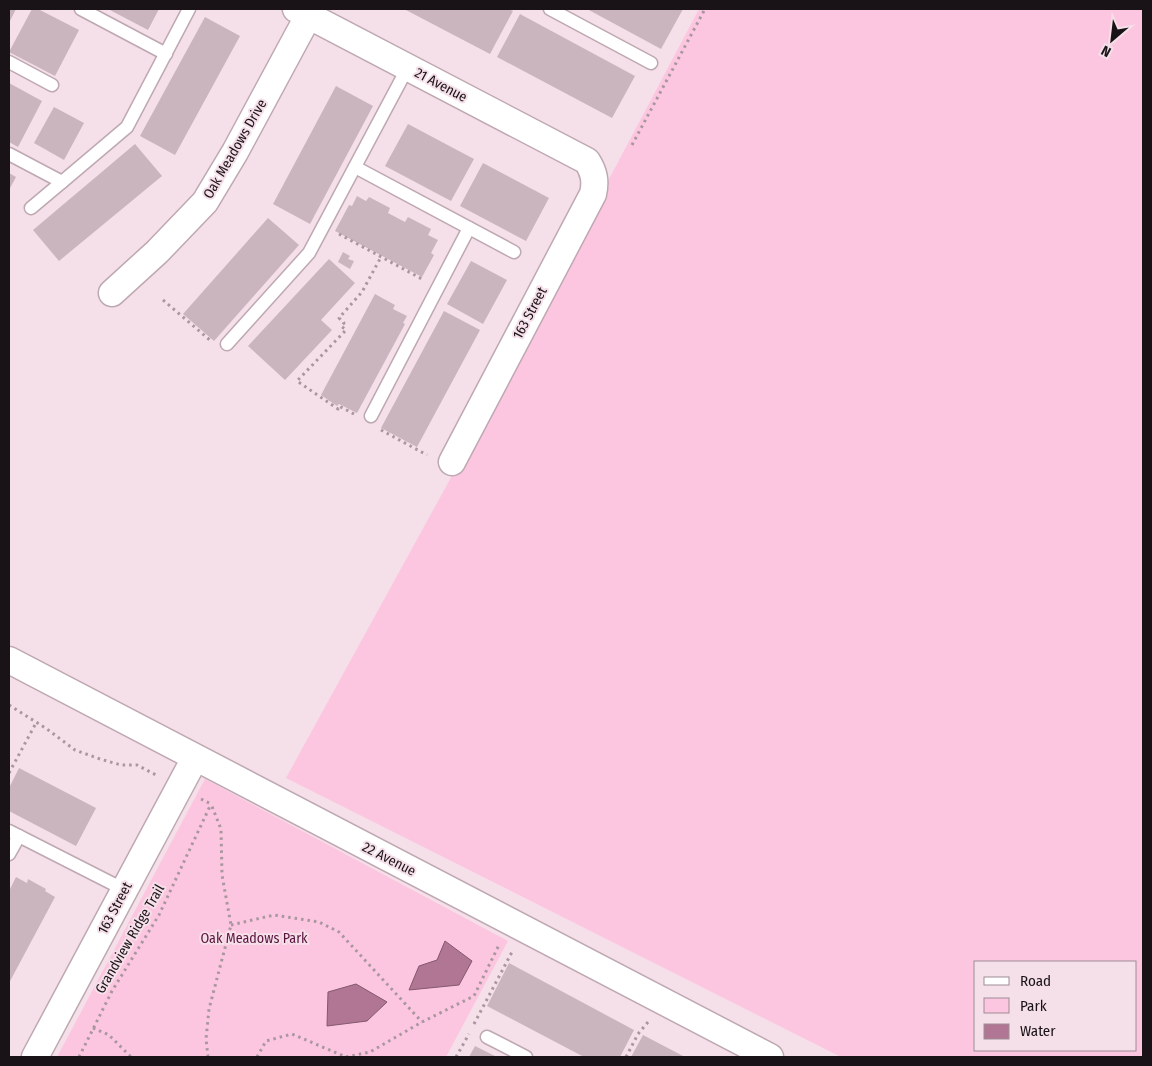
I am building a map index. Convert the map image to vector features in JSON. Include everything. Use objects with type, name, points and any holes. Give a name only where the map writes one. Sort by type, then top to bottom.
[{"type":"street","name":"21 Avenue","points":[[306,11],[408,68],[587,161]]},
{"type":"street","name":"Oak Meadows Drive","points":[[112,293],[157,252],[205,202],[235,152],[306,11]]},
{"type":"street","name":"163 Street","points":[[452,462],[592,194],[595,184],[594,177],[587,161]]},
{"type":"street","name":"22 Avenue","points":[[9,660],[770,1057]]},
{"type":"street","name":"163 Street","points":[[35,1057],[195,758]]},
{"type":"lane","points":[[81,9],[166,54]]},
{"type":"lane","points":[[31,208],[127,127],[189,9]]},
{"type":"lane","points":[[550,9],[651,63]]},
{"type":"lane","points":[[9,62],[52,85]]},
{"type":"lane","points":[[227,344],[309,253],[408,68]]},
{"type":"lane","points":[[9,154],[62,182]]},
{"type":"lane","points":[[355,167],[514,252]]},
{"type":"lane","points":[[371,416],[469,228]]},
{"type":"lane","points":[[9,854],[14,833],[125,890]]},
{"type":"lane","points":[[487,1037],[526,1057]]},
{"type":"path","points":[[632,146],[705,9]]},
{"type":"path","points":[[323,226],[438,288]]},
{"type":"path","points":[[381,257],[362,292],[339,318],[344,323],[341,326],[346,330],[297,381],[338,409],[339,406],[358,417],[361,411],[371,416],[378,420],[374,427],[427,455]]},
{"type":"path","points":[[163,300],[216,346],[221,339],[227,344]]},
{"type":"path","points":[[9,705],[75,750],[100,760],[121,765],[137,765],[159,777]]},
{"type":"path","points":[[9,773],[36,723]]},
{"type":"path","name":"Grandview Ridge Trail","points":[[79,1057],[112,991],[160,915],[211,804],[221,829],[222,875],[231,925]]},
{"type":"path","points":[[208,1057],[206,1039],[209,1009],[231,925],[274,914],[319,922],[340,932],[422,1022]]},
{"type":"path","points":[[258,1057],[266,1041],[292,1034],[346,1057],[370,1052],[422,1022],[474,996],[499,945]]},
{"type":"path","points":[[456,1057],[512,952]]},
{"type":"path","points":[[626,1057],[638,1034],[661,1000]]},
{"type":"path","points":[[93,1028],[109,1035],[131,1057]]},
{"type":"green space","points":[[699,9],[1143,9],[1143,1057],[841,1057],[286,778],[454,472]]},
{"type":"green space","name":"Oak Meadows Park","points":[[205,779],[508,941],[446,1057],[57,1057]]},
{"type":"water","points":[[445,941],[472,961],[459,985],[409,990],[419,966],[437,960]]},
{"type":"water","points":[[356,984],[387,1002],[367,1021],[327,1026],[328,992]]},
{"type":"building","points":[[9,9],[16,9],[9,23]]},
{"type":"building","points":[[32,9],[38,9],[79,30],[55,76],[9,52]]},
{"type":"building","points":[[108,9],[159,9],[148,30]]},
{"type":"building","points":[[404,9],[508,9],[513,11],[490,54]]},
{"type":"building","points":[[587,9],[683,9],[661,49]]},
{"type":"building","points":[[520,14],[635,76],[612,118],[497,57]]},
{"type":"building","points":[[205,17],[240,36],[175,155],[140,136]]},
{"type":"building","points":[[9,83],[42,101],[18,147],[9,142]]},
{"type":"building","points":[[336,86],[373,106],[310,224],[273,204]]},
{"type":"building","points":[[54,107],[84,123],[64,160],[34,143]]},
{"type":"building","points":[[408,124],[474,159],[451,201],[385,166]]},
{"type":"building","points":[[135,144],[162,176],[59,261],[33,230]]},
{"type":"building","points":[[483,163],[549,198],[526,241],[460,206]]},
{"type":"building","points":[[9,173],[16,177],[9,190]]},
{"type":"building","points":[[357,196],[366,201],[369,197],[390,208],[388,213],[405,222],[408,217],[431,229],[428,235],[438,240],[431,253],[434,255],[422,277],[335,231],[349,205],[352,206]]},
{"type":"building","points":[[268,218],[299,245],[214,341],[183,314]]},
{"type":"building","points":[[343,252],[350,256],[348,259],[354,261],[350,269],[338,262]]},
{"type":"building","points":[[329,259],[355,283],[321,320],[332,330],[285,380],[248,346]]},
{"type":"building","points":[[471,261],[507,280],[483,324],[447,304]]},
{"type":"building","points":[[375,294],[395,305],[393,309],[407,316],[403,323],[405,324],[357,413],[339,404],[337,406],[321,395]]},
{"type":"building","points":[[444,311],[480,330],[417,447],[381,428]]},
{"type":"building","points":[[19,768],[96,808],[76,846],[9,811],[9,788]]},
{"type":"building","points":[[16,877],[27,883],[28,879],[46,889],[45,891],[55,897],[9,983],[9,891]]},
{"type":"building","points":[[509,963],[634,1030],[620,1057],[584,1057],[487,1006]]},
{"type":"building","points":[[643,1035],[685,1057],[631,1057]]},
{"type":"building","points":[[475,1046],[497,1057],[469,1057]]}]
